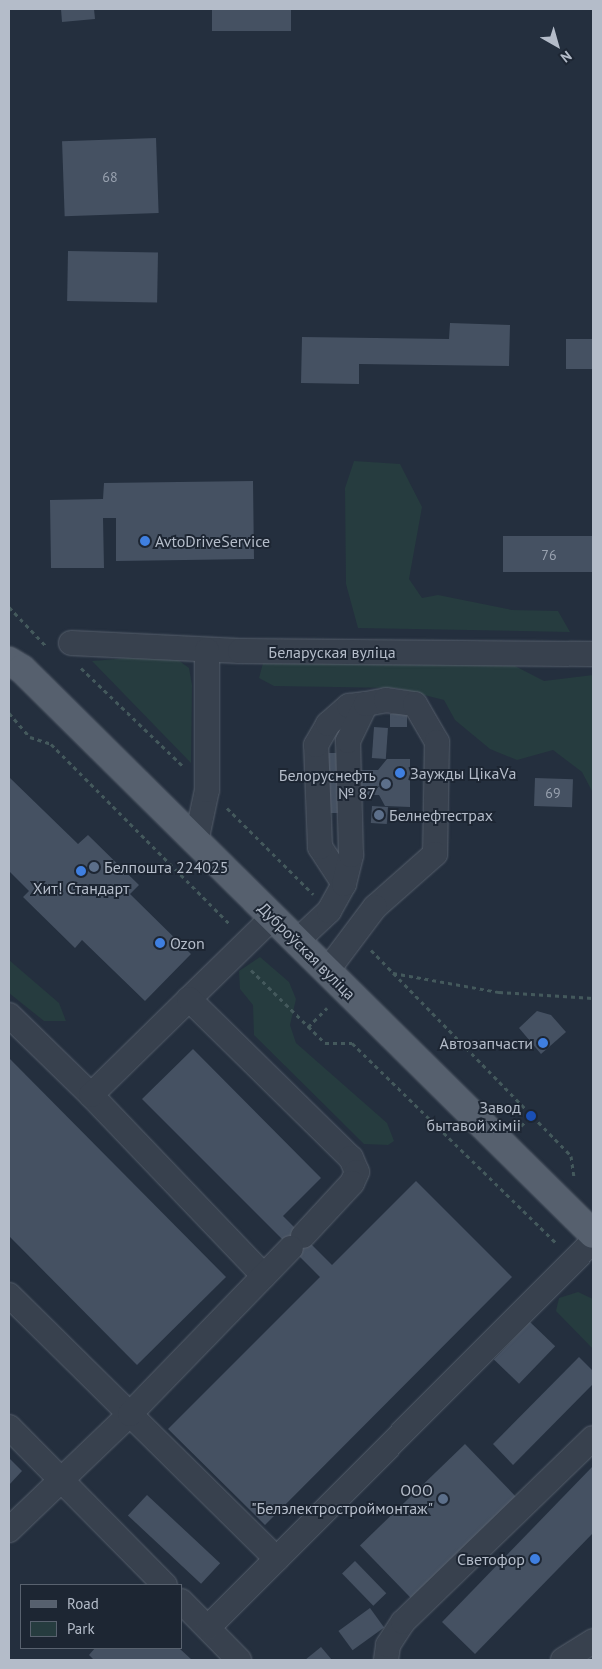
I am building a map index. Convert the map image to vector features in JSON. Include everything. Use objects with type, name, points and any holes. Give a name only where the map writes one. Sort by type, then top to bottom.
[{"type":"main road","name":"Дуброўская вуліца","points":[[15,665],[593,1234]]},
{"type":"street","name":"Беларуская вуліца","points":[[71,643],[208,650],[593,654]]},
{"type":"street","points":[[196,842],[207,790],[208,650]]},
{"type":"street","points":[[327,971],[375,907],[435,854],[437,742],[414,704],[386,700],[349,706],[328,724],[316,745],[320,847],[344,884]]},
{"type":"street","points":[[298,942],[329,911],[344,884],[351,855],[348,741],[366,704]]},
{"type":"street","points":[[91,1095],[273,917]]},
{"type":"street","points":[[9,1530],[130,1414],[297,1242],[352,1183],[357,1172],[352,1158],[189,998]]},
{"type":"street","points":[[9,1015],[91,1095],[264,1276]]},
{"type":"street","points":[[208,1628],[593,1241]]},
{"type":"street","points":[[9,1295],[277,1559]]},
{"type":"street","points":[[9,1427],[164,1584]]},
{"type":"street","points":[[386,1660],[388,1645],[403,1622],[593,1438]]},
{"type":"street","points":[[182,1602],[239,1660]]},
{"type":"street","points":[[563,1660],[593,1641]]},
{"type":"path","points":[[9,713],[30,737],[51,744],[247,941],[247,967],[319,1038],[325,1043],[352,1043],[573,1261]]},
{"type":"path","points":[[393,973],[499,992],[593,998]]},
{"type":"green space","points":[[354,461],[400,464],[422,507],[409,579],[422,598],[438,595],[512,610],[558,611],[570,632],[358,628],[346,584],[345,488]]},
{"type":"green space","points":[[128,658],[178,660],[189,668],[192,685],[191,763],[92,661]]},
{"type":"green space","points":[[263,663],[513,665],[544,681],[593,675],[593,793],[582,772],[553,750],[517,760],[490,749],[455,720],[444,700],[396,688],[274,686],[259,678]]},
{"type":"green space","points":[[260,957],[289,982],[296,999],[290,1025],[296,1043],[387,1123],[394,1141],[388,1145],[364,1144],[254,1035],[253,1005],[240,989],[239,971]]},
{"type":"green space","points":[[9,960],[59,1003],[66,1021],[44,1021],[9,993]]},
{"type":"green space","points":[[578,1292],[593,1299],[593,1349],[556,1311],[559,1298]]},
{"type":"building","points":[[61,9],[94,9],[95,19],[62,22]]},
{"type":"building","points":[[212,9],[291,9],[291,31],[212,31]]},
{"type":"building","points":[[156,138],[159,213],[65,216],[62,141]]},
{"type":"building","points":[[68,251],[158,253],[157,303],[67,301]]},
{"type":"building","points":[[450,323],[510,325],[509,366],[359,364],[359,384],[301,383],[302,337],[449,339]]},
{"type":"building","points":[[566,339],[593,339],[593,369],[566,369]]},
{"type":"building","points":[[253,481],[254,559],[116,561],[116,518],[103,518],[104,568],[51,568],[50,500],[103,499],[104,483]]},
{"type":"building","points":[[503,536],[593,536],[593,572],[503,572]]},
{"type":"building","points":[[390,714],[407,714],[407,727],[390,727]]},
{"type":"building","points":[[374,727],[388,728],[386,759],[372,758]]},
{"type":"building","points":[[326,753],[357,753],[357,770],[378,770],[387,759],[410,759],[410,807],[385,806],[379,795],[356,795],[356,813],[326,813]]},
{"type":"building","points":[[9,777],[78,844],[88,835],[139,885],[130,894],[191,954],[145,1001],[82,940],[75,948],[23,897],[29,891],[9,871]]},
{"type":"building","points":[[535,778],[573,779],[572,807],[534,806]]},
{"type":"building","name":"Белнефтестрах","points":[[372,806],[388,807],[387,824],[371,823]]},
{"type":"building","name":"Автозапчасти","points":[[537,1011],[551,1015],[566,1032],[541,1054],[519,1028]]},
{"type":"building","points":[[193,1049],[321,1178],[283,1216],[332,1265],[416,1181],[512,1277],[265,1525],[168,1429],[320,1277],[142,1099]]},
{"type":"building","points":[[9,1058],[226,1277],[137,1365],[9,1236]]},
{"type":"building","points":[[530,1322],[555,1346],[519,1384],[494,1359]]},
{"type":"building","points":[[579,1357],[593,1371],[593,1384],[513,1465],[493,1444]]},
{"type":"building","points":[[465,1444],[518,1499],[413,1600],[360,1545]]},
{"type":"building","points":[[9,1458],[22,1471],[9,1485]]},
{"type":"building","name":"Светофор","points":[[593,1466],[593,1533],[475,1654],[442,1622]]},
{"type":"building","points":[[147,1495],[220,1563],[201,1584],[128,1515]]},
{"type":"building","points":[[355,1561],[386,1593],[373,1606],[342,1574]]},
{"type":"building","points":[[370,1608],[384,1627],[353,1650],[338,1631]]},
{"type":"building","points":[[321,1647],[332,1660],[305,1660]]},
{"type":"building","points":[[94,1649],[180,1649],[192,1660],[94,1660],[89,1655]]},
{"type":"place","name":"AvtoDriveService","points":[[145,541]]},
{"type":"place","name":"Заужды ЦікаVа","points":[[400,773]]},
{"type":"place","name":"Белоруснефть № 87","points":[[386,784]]},
{"type":"place","name":"Белнефтестрах","points":[[379,815]]},
{"type":"place","name":"Белпошта 224025","points":[[94,867]]},
{"type":"place","name":"Хит! Стандарт","points":[[81,871]]},
{"type":"place","name":"Ozon","points":[[160,943]]},
{"type":"place","name":"Автозапчасти","points":[[543,1043]]},
{"type":"place","name":"Завод бытавой хіміі","points":[[531,1116]]},
{"type":"place","name":"ООО \"Белэлектростроймонтаж\"","points":[[443,1499]]},
{"type":"place","name":"Светофор","points":[[535,1559]]}]
